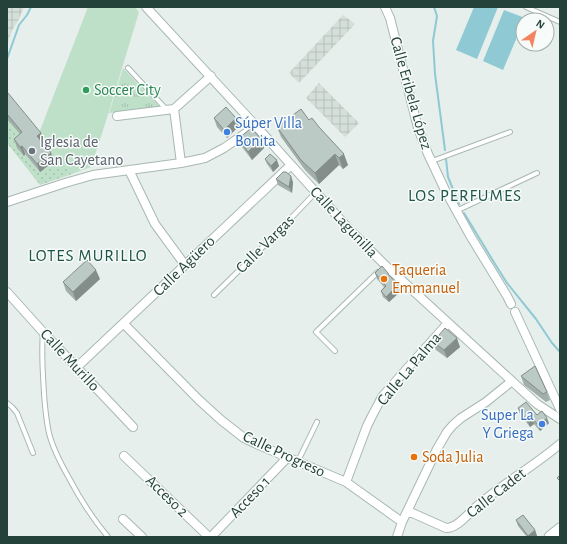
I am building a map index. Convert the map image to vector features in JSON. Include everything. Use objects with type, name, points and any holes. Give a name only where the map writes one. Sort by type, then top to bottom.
[{"type":"main road","points":[[550,537],[560,529]]},
{"type":"street","name":"Calle Lagunilla","points":[[146,7],[211,76],[349,229],[385,265],[537,404],[560,418]]},
{"type":"street","name":"Calle Eribela López","points":[[385,7],[390,18],[418,128],[428,154],[445,190],[471,237],[507,296],[560,409]]},
{"type":"street","points":[[117,116],[171,110],[211,76]]},
{"type":"street","points":[[171,110],[180,163]]},
{"type":"street","points":[[7,202],[93,175],[180,163],[204,158],[224,148],[256,126]]},
{"type":"street","name":"Calle Agüero","points":[[77,368],[291,165]]},
{"type":"street","points":[[129,170],[156,224],[185,265]]},
{"type":"street","name":"Calle Murillo","points":[[7,292],[133,427]]},
{"type":"street","name":"Calle La Palma","points":[[346,482],[367,426],[382,397],[448,323]]},
{"type":"street","name":"Calle Progreso","points":[[124,324],[199,400],[244,438],[346,482],[402,522]]},
{"type":"street","points":[[397,537],[402,522],[437,449],[447,432],[453,424],[486,402],[512,381]]},
{"type":"street","name":"Calle Cadet","points":[[408,512],[446,528],[451,528],[480,503],[560,444]]},
{"type":"street","name":"Acceso 2","points":[[124,456],[210,537]]},
{"type":"street","name":"Acceso 1","points":[[210,537],[288,457]]},
{"type":"street","points":[[123,519],[142,537]]},
{"type":"lane","points":[[526,7],[560,22]]},
{"type":"lane","points":[[128,68],[171,110]]},
{"type":"lane","points":[[432,161],[510,132]]},
{"type":"lane","points":[[456,210],[537,173]]},
{"type":"lane","name":"Calle Vargas","points":[[214,295],[316,192]]},
{"type":"lane","points":[[335,351],[316,332],[385,265]]},
{"type":"lane","points":[[43,332],[43,378],[49,433],[61,463],[77,492],[101,529],[108,537]]},
{"type":"lane","points":[[7,403],[17,413],[33,453]]},
{"type":"lane","points":[[298,461],[317,422]]},
{"type":"shaded area","points":[[7,7],[24,7],[12,30],[7,46]]},
{"type":"shaded area","points":[[343,15],[355,24],[299,83],[289,73]]},
{"type":"shaded area","points":[[319,83],[359,123],[345,137],[306,98]]},
{"type":"green space","name":"Soccer City","points":[[88,7],[135,7],[139,12],[91,167],[72,174],[39,133]]},
{"type":"green space","points":[[123,68],[159,106],[159,109],[109,113]]},
{"type":"green space","points":[[12,99],[72,174],[40,185],[7,143],[7,103]],"holes":[[[44,142],[41,145],[40,172],[25,154]]]},
{"type":"water","points":[[474,7],[498,7],[477,59],[456,50]]},
{"type":"water","points":[[504,10],[515,14],[515,42],[503,70],[483,61]]},
{"type":"building","points":[[7,93],[41,133],[37,136],[51,153],[37,164],[14,139],[22,132],[7,114]]},
{"type":"building","points":[[226,107],[236,118],[224,130],[214,118]]},
{"type":"building","points":[[301,109],[309,120],[312,118],[344,154],[339,158],[335,154],[315,173],[301,160],[277,127]]},
{"type":"building","points":[[250,129],[253,130],[261,139],[248,152],[239,138]]},
{"type":"building","points":[[270,154],[277,160],[271,166],[265,159]]},
{"type":"building","points":[[283,172],[286,172],[291,176],[289,187],[276,179]]},
{"type":"building","points":[[87,260],[96,270],[73,292],[63,282]]},
{"type":"building","points":[[382,266],[398,285],[386,297],[381,291],[386,286],[375,273]]},
{"type":"building","points":[[445,328],[457,338],[444,350],[433,342]]},
{"type":"building","points":[[535,366],[547,392],[543,394],[521,376]]},
{"type":"building","points":[[526,402],[537,415],[542,411],[547,418],[538,425],[532,418],[528,422],[518,408]]},
{"type":"building","points":[[523,515],[535,530],[528,536],[516,520]]},
{"type":"waterway","points":[[7,59],[19,25],[31,7]]},
{"type":"waterway","points":[[434,7],[437,16],[433,41],[435,74],[445,150]]},
{"type":"waterway","points":[[446,159],[448,177],[459,204]]},
{"type":"waterway","points":[[464,213],[507,283],[560,352]]},
{"type":"place","name":"Soccer City","points":[[86,90]]},
{"type":"place","name":"Súper Villa Bonita","points":[[227,132]]},
{"type":"place","name":"Iglesia de San Cayetano","points":[[32,151]]},
{"type":"place","name":"Taqueria Emmanuel","points":[[384,279]]},
{"type":"place","name":"Super La Y Griega","points":[[542,424]]},
{"type":"place","name":"Soda Julia","points":[[414,457]]},
{"type":"district","name":"LOS PERFUMES","points":[[465,195]]},
{"type":"district","name":"LOTES MURILLO","points":[[88,255]]}]
